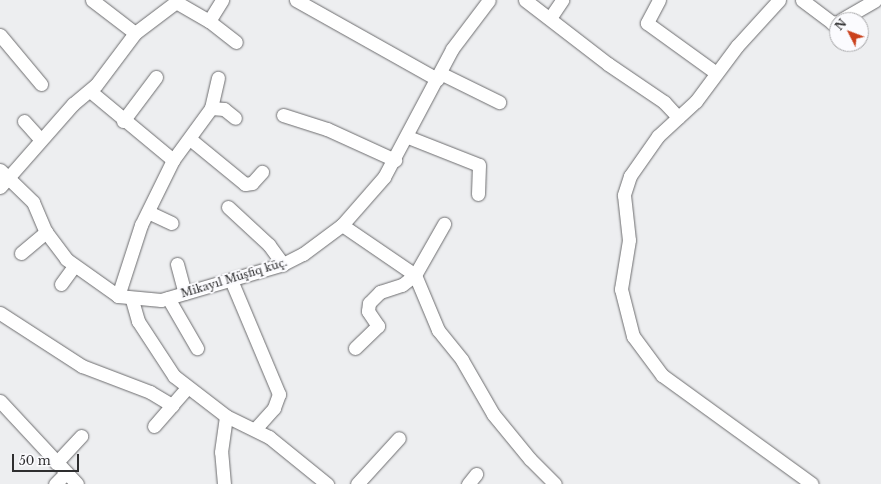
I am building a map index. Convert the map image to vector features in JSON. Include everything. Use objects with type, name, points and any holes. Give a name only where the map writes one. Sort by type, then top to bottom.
[{"type":"street","points":[[92,0],[135,33]]},
{"type":"street","points":[[209,21],[222,0]]},
{"type":"street","points":[[296,0],[438,76],[499,102]]},
{"type":"street","name":"Mikayıl Müşfiq küç.","points":[[4,173],[33,202],[46,232],[74,266],[118,296],[132,300],[168,298],[283,264],[303,254],[342,225],[395,160],[438,76],[462,34],[489,0]]},
{"type":"street","points":[[525,0],[550,18],[613,69],[664,102],[678,117]]},
{"type":"street","points":[[550,18],[562,0]]},
{"type":"street","points":[[659,0],[648,23],[716,74]]},
{"type":"street","points":[[778,0],[716,74],[696,101],[678,117],[648,151],[630,176],[624,195],[629,240],[621,289],[633,336],[662,375],[812,484]]},
{"type":"street","points":[[802,0],[829,21]]},
{"type":"street","points":[[855,12],[875,0]]},
{"type":"street","points":[[0,187],[4,173],[90,91],[135,33],[176,2],[209,21],[236,42]]},
{"type":"street","points":[[0,35],[41,84]]},
{"type":"street","points":[[123,120],[156,77]]},
{"type":"street","points":[[118,296],[148,212],[173,160],[190,139],[211,108],[218,78]]},
{"type":"street","points":[[90,91],[123,120],[173,160]]},
{"type":"street","points":[[211,108],[224,109],[235,118]]},
{"type":"street","points":[[283,115],[327,129],[395,160]]},
{"type":"street","points":[[24,121],[40,139]]},
{"type":"street","points":[[408,137],[479,165],[478,194]]},
{"type":"street","points":[[190,139],[245,184],[252,183],[262,172]]},
{"type":"street","points":[[228,207],[269,244],[283,264]]},
{"type":"street","points":[[148,212],[172,223]]},
{"type":"street","points":[[355,348],[378,326],[368,311],[369,303],[380,292],[402,284],[415,274],[444,224]]},
{"type":"street","points":[[342,225],[415,274],[438,330],[462,360],[493,414],[530,459],[555,484]]},
{"type":"street","points":[[20,253],[46,232]]},
{"type":"street","points":[[177,264],[185,293]]},
{"type":"street","points":[[62,284],[74,266]]},
{"type":"street","points":[[232,280],[279,394],[274,408],[256,428]]},
{"type":"street","points":[[168,298],[197,348]]},
{"type":"street","points":[[132,300],[138,322],[167,367],[187,388],[226,416],[256,428],[327,484]]},
{"type":"street","points":[[0,313],[82,366],[150,392],[172,405]]},
{"type":"street","points":[[154,426],[187,388]]},
{"type":"street","points":[[0,401],[77,484]]},
{"type":"street","points":[[224,484],[220,452],[226,416]]},
{"type":"street","points":[[56,463],[81,436]]},
{"type":"street","points":[[357,484],[399,438]]},
{"type":"street","points":[[55,484],[66,473]]}]
